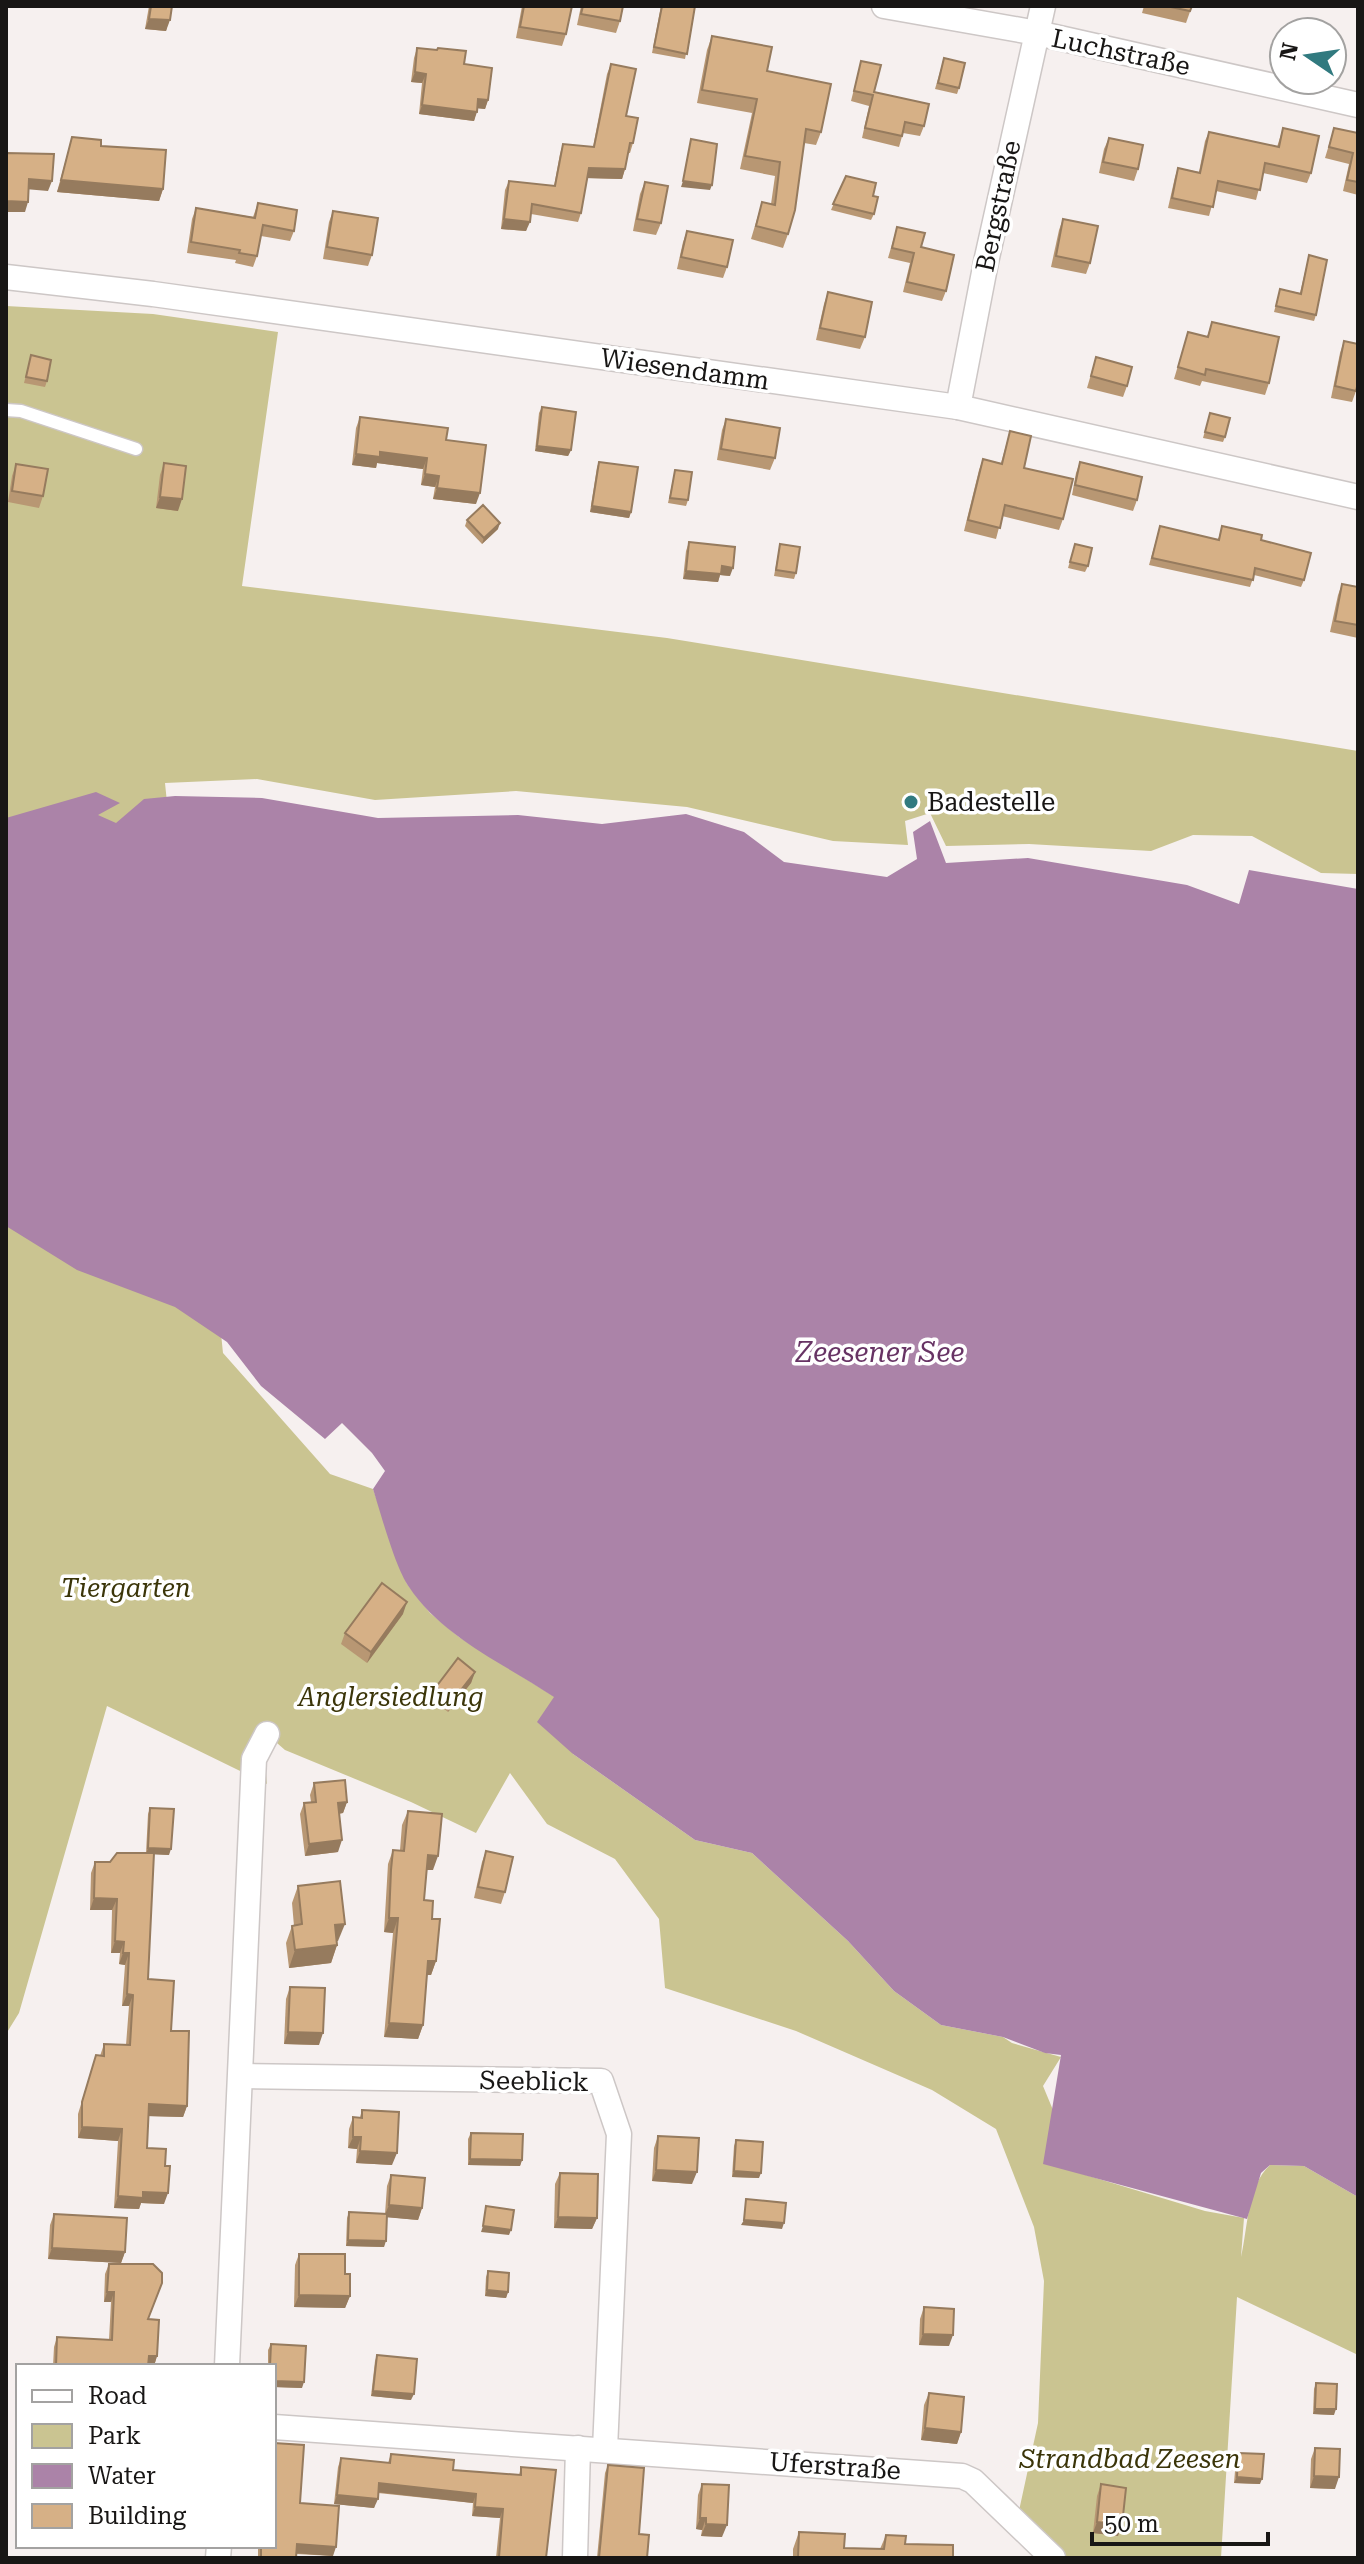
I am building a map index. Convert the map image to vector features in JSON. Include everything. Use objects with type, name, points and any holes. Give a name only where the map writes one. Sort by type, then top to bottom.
[{"type":"street","name":"Luchstraße","points":[[884,6],[1037,33],[1358,105]]},
{"type":"street","name":"Bergstraße","points":[[958,407],[986,262],[1043,6]]},
{"type":"street","name":"Wiesendamm","points":[[6,277],[153,294],[958,407],[1358,497]]},
{"type":"street","points":[[227,2364],[254,1759],[267,1734]]},
{"type":"street","name":"Seeblick","points":[[241,2076],[601,2081],[619,2134],[605,2449]]},
{"type":"street","name":"Uferstraße","points":[[276,2427],[962,2476],[973,2481],[1053,2558]]},
{"type":"street","points":[[575,2558],[578,2448]]},
{"type":"lane","points":[[6,410],[21,411],[136,449]]},
{"type":"green space","points":[[6,306],[153,314],[278,332],[242,586],[667,638],[1358,751],[1358,874],[1321,873],[1252,836],[1193,835],[1151,851],[1029,844],[946,846],[930,813],[905,821],[908,845],[833,841],[687,807],[516,791],[375,800],[257,779],[165,783],[223,1353],[330,1474],[373,1489],[407,1584],[430,1613],[459,1637],[555,1697],[573,1754],[695,1840],[752,1853],[848,1941],[894,1991],[941,2025],[1003,2037],[1012,2043],[1061,2057],[1043,2086],[1053,2110],[1046,2163],[1205,2211],[1244,2218],[1241,2257],[1253,2196],[1262,2174],[1270,2165],[1304,2166],[1358,2197],[1358,2355],[1237,2297],[1221,2558],[1060,2558],[1017,2520],[1038,2423],[1044,2281],[1034,2227],[996,2129],[932,2090],[796,2031],[665,1988],[659,1919],[615,1859],[547,1824],[510,1773],[476,1833],[411,1802],[285,1750],[262,1730],[267,1784],[107,1706],[19,2013],[6,2034]]},
{"type":"water","name":"Zeesener See","points":[[96,792],[120,803],[98,815],[116,823],[144,799],[175,796],[262,798],[378,818],[518,815],[602,824],[686,814],[744,832],[784,862],[887,877],[917,859],[913,832],[930,821],[946,863],[1028,858],[1187,885],[1239,904],[1249,870],[1358,889],[1358,2197],[1304,2166],[1270,2165],[1261,2173],[1247,2219],[1043,2164],[1061,2055],[1045,2053],[1003,2037],[941,2025],[894,1991],[848,1941],[752,1853],[695,1840],[573,1754],[537,1722],[554,1697],[457,1636],[423,1605],[409,1587],[394,1554],[373,1489],[385,1471],[342,1423],[325,1439],[261,1386],[227,1342],[175,1307],[77,1270],[6,1226],[6,818]]},
{"type":"building","points":[[151,6],[172,6],[170,20],[149,19]]},
{"type":"building","points":[[524,6],[572,6],[566,34],[520,27]]},
{"type":"building","points":[[583,6],[623,6],[620,21],[581,14]]},
{"type":"building","points":[[662,6],[695,6],[687,54],[654,47]]},
{"type":"building","points":[[1166,6],[1192,6],[1190,11]]},
{"type":"building","points":[[712,36],[772,47],[767,71],[831,84],[821,132],[806,129],[795,210],[788,234],[756,226],[762,202],[775,205],[780,162],[745,156],[757,99],[702,90]]},
{"type":"building","points":[[417,48],[466,51],[464,64],[492,68],[488,100],[478,99],[477,112],[422,105],[426,74],[415,72]]},
{"type":"building","points":[[944,58],[965,63],[959,88],[938,83]]},
{"type":"building","points":[[861,61],[881,65],[874,92],[929,104],[924,126],[905,122],[902,136],[865,128],[873,95],[854,91]]},
{"type":"building","points":[[611,64],[636,69],[626,116],[638,118],[625,169],[589,168],[581,213],[532,204],[530,222],[504,219],[509,181],[555,186],[563,144],[594,147]]},
{"type":"building","points":[[1283,128],[1319,136],[1311,173],[1265,163],[1260,190],[1218,181],[1213,207],[1172,198],[1178,168],[1200,173],[1209,132],[1279,147]]},
{"type":"building","points":[[1334,128],[1358,133],[1358,182],[1347,180],[1353,153],[1329,147]]},
{"type":"building","points":[[72,137],[101,140],[101,146],[166,150],[163,189],[61,180]]},
{"type":"building","points":[[1109,138],[1143,145],[1138,169],[1103,162]]},
{"type":"building","points":[[691,139],[717,144],[712,185],[683,181]]},
{"type":"building","points":[[6,153],[54,154],[52,181],[29,179],[28,202],[6,201]]},
{"type":"building","points":[[846,176],[876,183],[873,196],[878,197],[874,214],[833,204]]},
{"type":"building","points":[[645,182],[668,186],[661,223],[637,219]]},
{"type":"building","points":[[258,203],[297,210],[294,231],[263,225],[257,256],[191,242],[196,208],[255,218]]},
{"type":"building","points":[[333,211],[378,218],[372,255],[327,247]]},
{"type":"building","points":[[1063,219],[1098,226],[1090,263],[1056,256]]},
{"type":"building","points":[[897,227],[925,233],[921,247],[954,255],[946,291],[907,282],[914,253],[892,248]]},
{"type":"building","points":[[687,231],[733,240],[727,267],[681,257]]},
{"type":"building","points":[[1309,255],[1327,260],[1316,315],[1276,306],[1280,289],[1301,294]]},
{"type":"building","points":[[828,292],[872,302],[865,337],[820,328]]},
{"type":"building","points":[[1212,322],[1279,337],[1269,383],[1206,369],[1205,375],[1178,367],[1188,332],[1208,337]]},
{"type":"building","points":[[1344,341],[1358,344],[1356,391],[1335,386]]},
{"type":"building","points":[[31,355],[51,360],[47,381],[26,377]]},
{"type":"building","points":[[1096,357],[1132,367],[1127,386],[1091,376]]},
{"type":"building","points":[[542,407],[576,412],[571,450],[537,446]]},
{"type":"building","points":[[1210,413],[1230,418],[1225,437],[1205,432]]},
{"type":"building","points":[[360,417],[448,428],[446,440],[486,445],[480,493],[437,488],[439,476],[425,474],[427,458],[380,452],[380,457],[356,454]]},
{"type":"building","points":[[726,419],[780,428],[775,458],[721,449]]},
{"type":"building","points":[[1010,431],[1031,436],[1024,468],[1073,479],[1063,519],[1005,505],[1000,528],[968,520],[983,459],[1002,464]]},
{"type":"building","points":[[599,462],[638,467],[631,512],[592,506]]},
{"type":"building","points":[[1080,462],[1142,477],[1137,500],[1075,485]]},
{"type":"building","points":[[164,463],[186,466],[182,499],[160,497]]},
{"type":"building","points":[[16,464],[48,469],[43,496],[12,491]]},
{"type":"building","points":[[675,470],[692,472],[688,500],[670,498]]},
{"type":"building","points":[[483,505],[500,523],[484,538],[467,520]]},
{"type":"building","points":[[1160,526],[1219,540],[1222,526],[1262,535],[1261,540],[1311,553],[1304,580],[1255,568],[1253,580],[1152,558]]},
{"type":"building","points":[[689,542],[735,547],[733,568],[722,566],[721,574],[686,571]]},
{"type":"building","points":[[780,544],[800,547],[796,573],[776,570]]},
{"type":"building","points":[[1075,544],[1092,548],[1088,566],[1070,562]]},
{"type":"building","points":[[1342,584],[1358,587],[1358,625],[1335,621]]},
{"type":"building","points":[[382,1583],[407,1602],[371,1652],[345,1633]]},
{"type":"building","points":[[458,1658],[475,1672],[453,1700],[436,1687]]},
{"type":"building","points":[[345,1780],[347,1802],[338,1803],[342,1840],[309,1844],[304,1803],[316,1802],[314,1783]]},
{"type":"building","points":[[150,1808],[174,1809],[171,1849],[148,1848]]},
{"type":"building","points":[[408,1811],[442,1814],[438,1856],[428,1855],[424,1900],[433,1901],[432,1919],[440,1919],[436,1961],[428,1961],[423,2025],[389,2023],[398,1918],[389,1918],[391,1870],[393,1850],[404,1851]]},
{"type":"building","points":[[486,1851],[513,1857],[505,1892],[478,1887]]},
{"type":"building","points":[[117,1853],[154,1853],[148,1979],[174,1981],[171,2031],[189,2031],[187,2106],[149,2104],[147,2148],[166,2149],[165,2166],[170,2166],[168,2193],[143,2192],[143,2198],[118,2196],[122,2129],[82,2127],[82,2102],[96,2055],[104,2056],[104,2044],[130,2045],[133,1995],[127,1994],[129,1953],[123,1953],[124,1942],[115,1941],[117,1899],[94,1898],[95,1862],[110,1862]]},
{"type":"building","points":[[340,1881],[345,1924],[335,1925],[337,1945],[295,1950],[292,1926],[302,1924],[298,1886]]},
{"type":"building","points":[[290,1987],[325,1988],[323,2033],[288,2032]]},
{"type":"building","points":[[362,2110],[399,2112],[397,2153],[360,2151],[361,2137],[353,2137],[353,2117],[362,2118]]},
{"type":"building","points":[[471,2133],[523,2134],[522,2160],[470,2159]]},
{"type":"building","points":[[658,2136],[699,2138],[697,2172],[656,2170]]},
{"type":"building","points":[[736,2140],[763,2142],[761,2173],[734,2171]]},
{"type":"building","points":[[560,2173],[598,2174],[597,2218],[558,2217]]},
{"type":"building","points":[[391,2175],[425,2178],[422,2208],[389,2205]]},
{"type":"building","points":[[746,2199],[786,2203],[784,2223],[744,2220]]},
{"type":"building","points":[[486,2206],[514,2210],[511,2230],[483,2226]]},
{"type":"building","points":[[349,2212],[387,2214],[386,2241],[348,2240]]},
{"type":"building","points":[[54,2214],[127,2218],[125,2252],[52,2248]]},
{"type":"building","points":[[299,2254],[345,2254],[345,2274],[350,2274],[350,2296],[299,2295]]},
{"type":"building","points":[[109,2264],[153,2264],[162,2273],[162,2283],[148,2319],[159,2320],[157,2356],[149,2356],[148,2364],[56,2364],[57,2337],[112,2340],[114,2292],[107,2292]]},
{"type":"building","points":[[488,2271],[509,2273],[508,2292],[487,2290]]},
{"type":"building","points":[[924,2307],[954,2309],[953,2335],[923,2334]]},
{"type":"building","points":[[271,2344],[306,2346],[304,2382],[276,2381],[276,2364],[270,2364]]},
{"type":"building","points":[[377,2355],[417,2359],[414,2394],[373,2391]]},
{"type":"building","points":[[1316,2383],[1337,2384],[1336,2409],[1315,2409]]},
{"type":"building","points":[[929,2393],[964,2397],[961,2432],[925,2428]]},
{"type":"building","points":[[276,2443],[304,2445],[300,2503],[339,2506],[336,2547],[297,2544],[296,2558],[261,2558],[261,2548],[276,2548]]},
{"type":"building","points":[[1315,2448],[1340,2449],[1339,2477],[1314,2476]]},
{"type":"building","points":[[1238,2453],[1264,2454],[1262,2479],[1237,2477]]},
{"type":"building","points":[[391,2454],[454,2460],[453,2470],[521,2475],[521,2467],[556,2470],[546,2558],[499,2557],[503,2509],[475,2507],[476,2494],[379,2483],[378,2499],[337,2495],[341,2458],[390,2463]]},
{"type":"building","points":[[608,2465],[644,2468],[639,2534],[649,2535],[647,2558],[599,2558]]},
{"type":"building","points":[[702,2484],[729,2485],[727,2525],[706,2524],[706,2518],[700,2518]]},
{"type":"building","points":[[1101,2484],[1126,2488],[1122,2525],[1097,2522]]},
{"type":"building","points":[[799,2532],[845,2534],[844,2548],[884,2549],[886,2535],[906,2536],[905,2544],[953,2545],[953,2558],[798,2558]]},
{"type":"place","name":"Badestelle","points":[[911,802]]},
{"type":"park label","name":"Tiergarten","points":[[126,1588]]},
{"type":"park label","name":"Anglersiedlung","points":[[391,1697]]},
{"type":"park label","name":"Strandbad Zeesen","points":[[1130,2459]]}]
